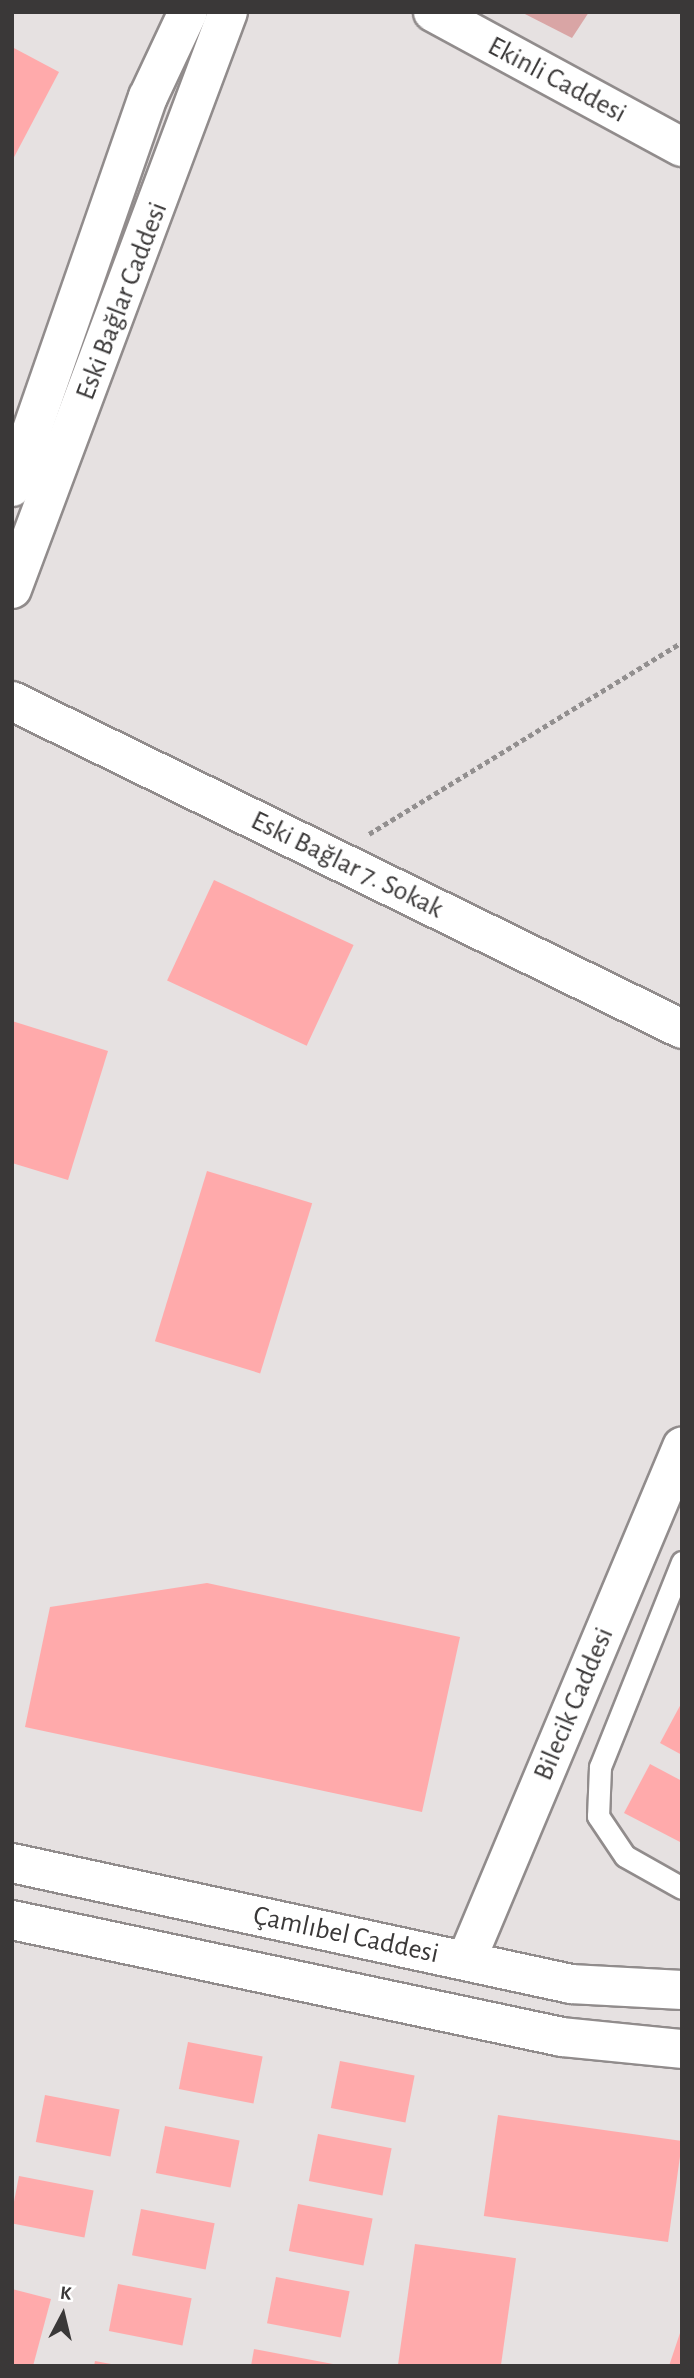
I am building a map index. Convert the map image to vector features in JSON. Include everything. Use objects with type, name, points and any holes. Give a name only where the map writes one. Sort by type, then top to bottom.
[{"type":"street","name":"Eski Bağlar Caddesi","points":[[12,487],[148,97],[188,12]]},
{"type":"street","name":"Eski Bağlar Caddesi","points":[[12,589],[228,12]]},
{"type":"street","name":"Ekinli Caddesi","points":[[433,12],[682,147]]},
{"type":"street","name":"Eski Bağlar 7. Sokak","points":[[12,701],[682,1029]]},
{"type":"street","name":"Bilecik Caddesi","points":[[466,1961],[682,1447]]},
{"type":"street","name":"Çamlıbel Caddesi","points":[[12,1863],[571,1984],[682,1990]]},
{"type":"street","points":[[12,1920],[562,2037],[682,2049]]},
{"type":"lane","points":[[682,1562],[600,1767],[598,1816],[625,1856],[682,1888]]},
{"type":"path","points":[[331,857],[682,642]]},
{"type":"shaded area","points":[[521,12],[589,12],[572,38]]},
{"type":"building","points":[[12,47],[59,72],[12,161]]},
{"type":"building","points":[[214,880],[354,945],[307,1046],[167,981]]},
{"type":"building","points":[[12,1021],[108,1051],[68,1180],[12,1163]]},
{"type":"building","points":[[207,1171],[312,1203],[260,1373],[155,1341]]},
{"type":"building","points":[[207,1583],[460,1637],[422,1812],[25,1727],[50,1607]]},
{"type":"building","points":[[682,1702],[682,1755],[660,1743]]},
{"type":"building","points":[[650,1764],[682,1781],[682,1843],[624,1813]]},
{"type":"building","points":[[188,2042],[263,2057],[253,2104],[179,2089]]},
{"type":"building","points":[[340,2061],[415,2076],[405,2123],[331,2108]]},
{"type":"building","points":[[45,2095],[120,2110],[110,2157],[36,2142]]},
{"type":"building","points":[[498,2115],[682,2141],[668,2242],[484,2216]]},
{"type":"building","points":[[165,2126],[240,2141],[230,2188],[156,2173]]},
{"type":"building","points":[[318,2134],[392,2148],[382,2195],[309,2181]]},
{"type":"building","points":[[19,2176],[94,2191],[84,2238],[12,2224]]},
{"type":"building","points":[[298,2204],[373,2219],[363,2266],[289,2251]]},
{"type":"building","points":[[141,2209],[215,2223],[206,2269],[132,2255]]},
{"type":"building","points":[[415,2244],[516,2258],[501,2366],[398,2366]]},
{"type":"building","points":[[276,2277],[350,2291],[341,2337],[267,2323]]},
{"type":"building","points":[[118,2284],[192,2298],[182,2345],[109,2331]]},
{"type":"building","points":[[12,2289],[51,2299],[33,2366],[12,2366]]},
{"type":"building","points":[[681,2330],[682,2366],[669,2366]]},
{"type":"building","points":[[254,2349],[333,2364],[333,2366],[251,2366]]},
{"type":"building","points":[[95,2361],[111,2364],[111,2366],[94,2366]]}]
